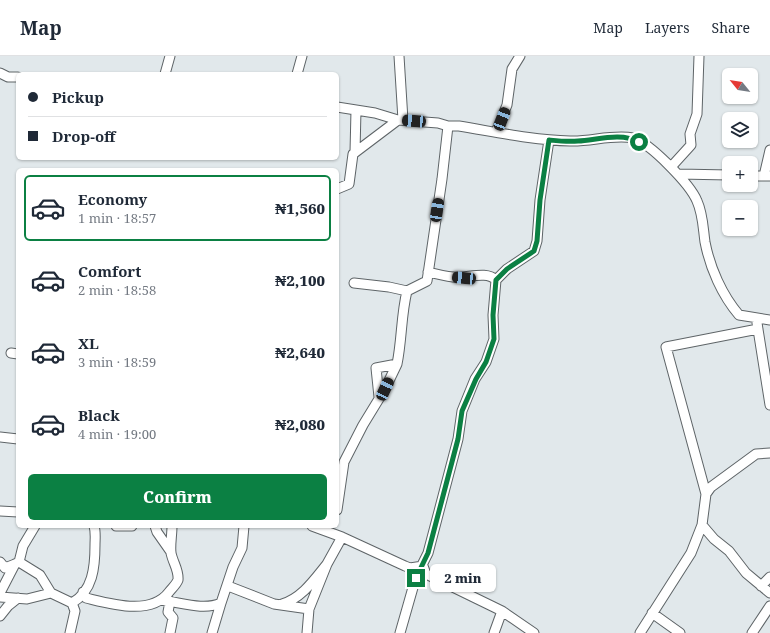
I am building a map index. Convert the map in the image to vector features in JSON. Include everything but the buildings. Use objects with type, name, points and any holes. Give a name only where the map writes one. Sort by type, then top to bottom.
[{"type":"street","points":[[166,72],[170,56]]},
{"type":"street","points":[[298,72],[302,56]]},
{"type":"street","points":[[399,56],[401,120]]},
{"type":"street","points":[[496,132],[507,105],[512,69],[520,56]]},
{"type":"street","points":[[671,167],[691,145],[690,134],[697,114],[699,56]]},
{"type":"street","points":[[1,75],[16,78]]},
{"type":"street","points":[[339,107],[375,113],[401,120],[438,123],[448,126],[459,126],[549,140],[576,142],[615,137],[633,138],[679,174],[697,200],[702,213],[705,242],[711,263],[728,302],[739,315],[756,319],[770,320]]},
{"type":"street","points":[[339,188],[349,184],[353,154],[355,152],[356,110]]},
{"type":"street","points":[[355,152],[401,120]]},
{"type":"street","points":[[354,283],[389,287],[406,291],[427,281],[448,126]]},
{"type":"street","points":[[400,633],[416,578],[423,566],[458,439],[462,411],[476,379],[486,362],[494,339],[493,315],[496,280],[507,269],[534,251],[537,241],[540,200],[549,140]]},
{"type":"street","points":[[767,176],[770,150]]},
{"type":"street","points":[[679,174],[722,175]]},
{"type":"street","points":[[428,272],[464,278],[482,275],[493,277],[496,280]]},
{"type":"street","points":[[339,496],[344,462],[379,397],[385,389],[397,364],[406,291]]},
{"type":"street","points":[[756,319],[770,405]]},
{"type":"street","points":[[640,633],[691,553],[702,525],[706,494],[666,347],[758,329]]},
{"type":"street","points":[[379,397],[376,368],[397,364]]},
{"type":"street","points":[[0,437],[16,439]]},
{"type":"street","points":[[706,494],[711,487],[756,454],[770,453]]},
{"type":"street","points":[[0,511],[16,512]]},
{"type":"street","points":[[702,525],[714,539],[728,551],[746,573],[770,593]]},
{"type":"street","points":[[0,594],[17,563],[22,546],[34,528]]},
{"type":"street","points":[[72,603],[80,598],[93,575],[95,562],[94,528]]},
{"type":"street","points":[[156,528],[171,552]]},
{"type":"street","points":[[170,633],[173,618],[168,612],[165,598],[178,580],[177,568],[173,562],[171,552],[172,528]]},
{"type":"street","points":[[212,633],[233,567],[242,548],[244,528]]},
{"type":"street","points":[[333,529],[342,537],[405,566],[410,568],[423,566]]},
{"type":"street","points":[[307,633],[309,609],[327,564],[342,537]]},
{"type":"street","points":[[0,562],[5,568],[17,563]]},
{"type":"street","points":[[17,563],[40,575],[51,593],[72,603],[75,611],[70,633]]},
{"type":"street","points":[[282,604],[292,601],[310,585],[327,564]]},
{"type":"street","points":[[423,566],[426,574],[502,611],[534,633]]},
{"type":"street","points":[[761,586],[770,576]]},
{"type":"street","points":[[228,586],[274,604],[309,609]]},
{"type":"street","points":[[83,592],[86,598],[126,606],[146,605],[165,601],[196,606],[215,606],[221,603]]},
{"type":"street","points":[[0,597],[27,599],[51,593]]},
{"type":"street","points":[[0,616],[8,606],[18,598]]},
{"type":"street","points":[[752,633],[770,606]]},
{"type":"street","points":[[494,633],[502,611]]},
{"type":"street","points":[[652,613],[680,633]]},
{"type":"route","points":[[416,578],[428,553],[438,510],[458,439],[462,411],[476,379],[486,362],[494,339],[493,300],[496,280],[507,269],[534,251],[537,241],[540,200],[549,140],[576,142],[615,137],[633,138],[639,142]]}]
